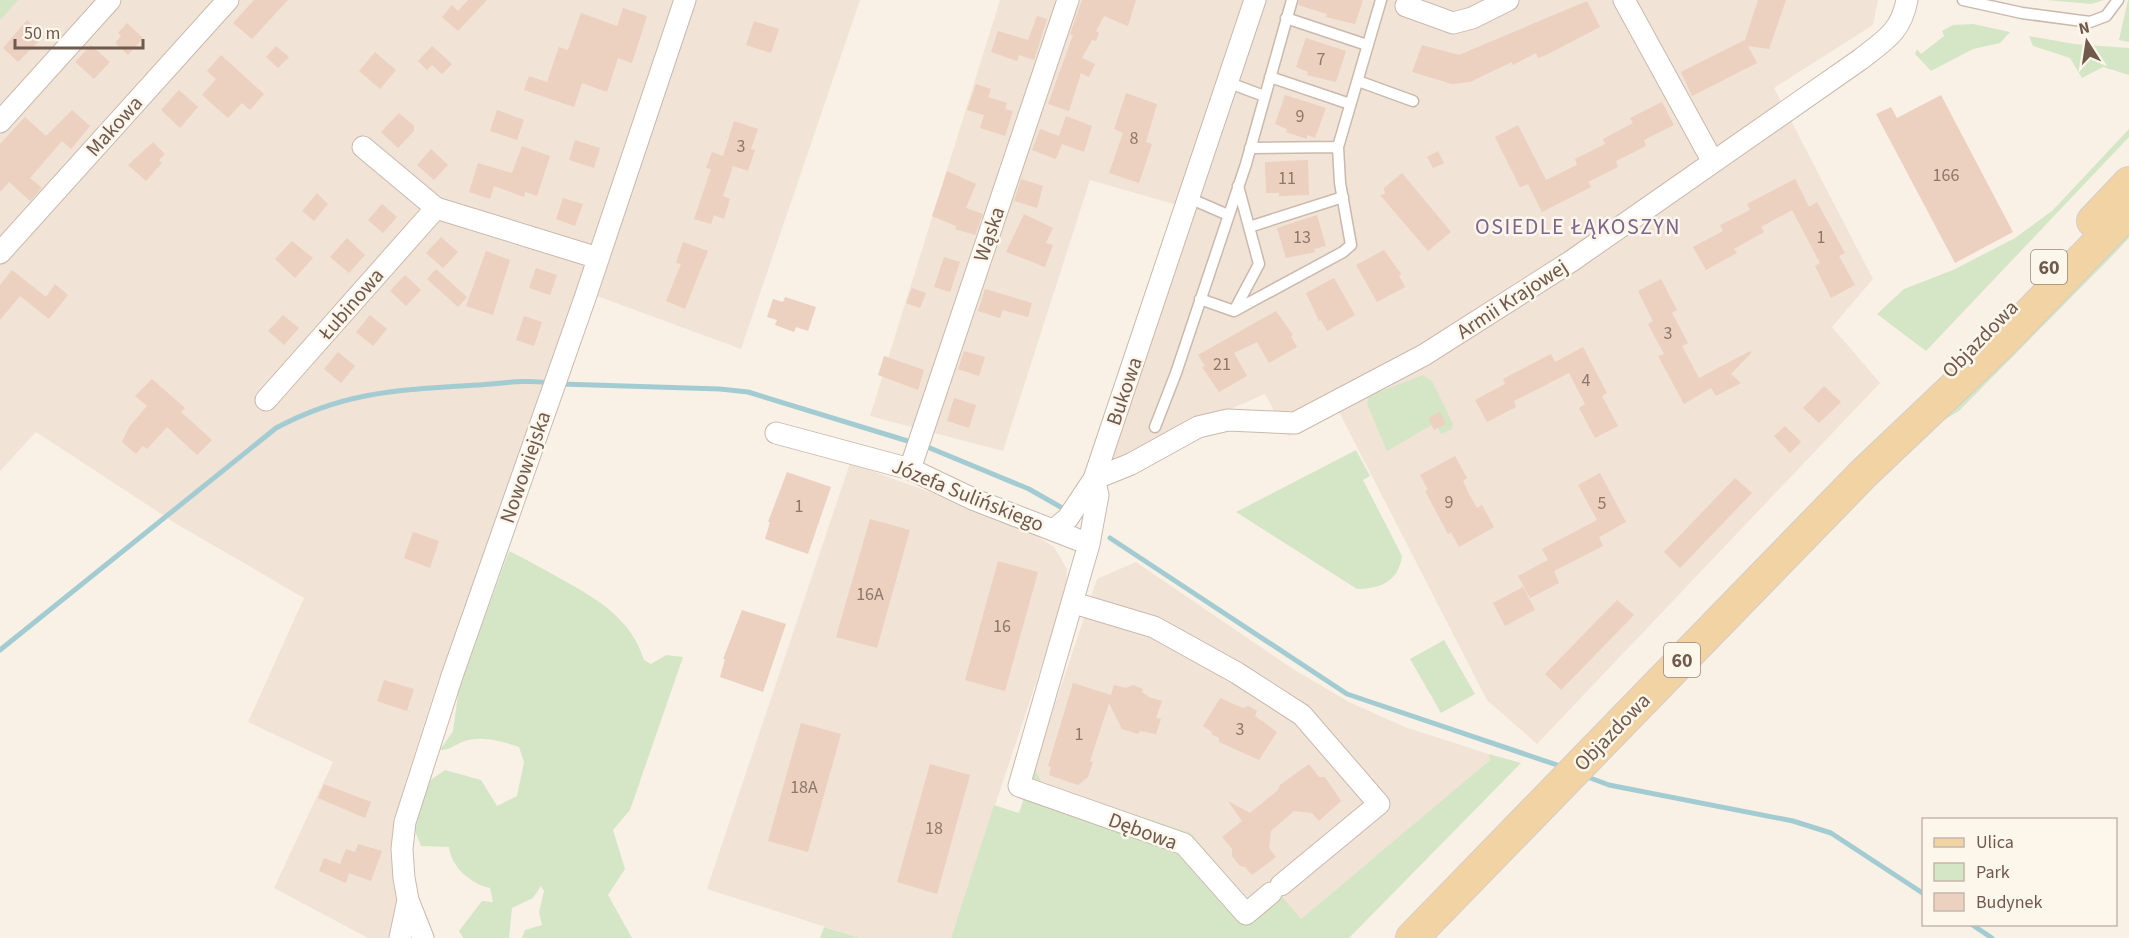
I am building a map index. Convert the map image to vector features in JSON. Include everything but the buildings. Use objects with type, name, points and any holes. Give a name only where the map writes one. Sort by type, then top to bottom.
[{"type":"main road","name":"Objazdowa","points":[[1863,474],[1902,422],[2129,183]]},
{"type":"main road","name":"Objazdowa","points":[[1412,938],[1863,474],[2001,343],[2129,211]]},
{"type":"street","points":[[0,122],[110,0]]},
{"type":"street","name":"Makowa","points":[[0,253],[228,0]]},
{"type":"street","name":"Nowowiejska","points":[[423,938],[408,900],[402,849],[405,822],[435,728],[685,0]]},
{"type":"street","name":"Wąska","points":[[910,469],[1068,0]]},
{"type":"street","name":"Bukowa","points":[[1019,786],[1074,603],[1089,544],[1098,495],[1094,479],[1255,0]]},
{"type":"street","points":[[1406,6],[1453,23],[1472,18],[1508,0]]},
{"type":"street","points":[[1624,0],[1713,162]]},
{"type":"street","name":"Armii Krajowej","points":[[1094,479],[1131,464],[1198,427],[1228,420],[1295,423],[1424,355],[1569,262],[1861,59],[1896,31],[1904,15],[1907,0]]},
{"type":"street","points":[[363,147],[436,208],[598,258]]},
{"type":"street","name":"Łubinowa","points":[[266,400],[436,208]]},
{"type":"street","name":"Józefa Sulińskiego","points":[[776,433],[910,469],[975,500],[1089,544]]},
{"type":"street","points":[[1055,529],[1068,518],[1094,479]]},
{"type":"street","name":"Dębowa","points":[[1019,786],[1184,844],[1246,914],[1379,804],[1302,715],[1237,673],[1154,627],[1074,603]]},
{"type":"street","points":[[400,938],[408,900]]},
{"type":"lane","points":[[1155,427],[1238,186],[1292,0]]},
{"type":"lane","points":[[1200,299],[1234,311],[1344,252],[1351,245],[1338,147],[1381,0]]},
{"type":"lane","points":[[1964,0],[1987,2],[2022,13],[2090,22],[2106,16],[2118,0]]},
{"type":"lane","points":[[1286,18],[1367,45]]},
{"type":"lane","points":[[1270,78],[1350,104]]},
{"type":"lane","points":[[1358,81],[1413,101]]},
{"type":"lane","points":[[1227,82],[1264,96]]},
{"type":"lane","points":[[1250,148],[1338,147]]},
{"type":"lane","points":[[1234,311],[1259,264],[1238,186]]},
{"type":"lane","points":[[1249,227],[1343,197]]},
{"type":"lane","points":[[1189,198],[1228,215]]},
{"type":"shaded area","points":[[17,0],[860,0],[741,349],[597,296],[459,688],[439,677],[402,793],[390,853],[398,903],[388,938],[368,938],[274,888],[333,762],[248,722],[304,598],[175,523],[36,432],[0,471],[0,19]]},
{"type":"shaded area","points":[[1000,0],[1878,0],[1873,25],[1774,88],[1873,279],[1832,327],[1880,383],[1537,744],[1487,700],[1339,412],[1288,436],[1265,394],[1102,465],[1191,209],[1090,180],[1003,451],[870,416]]},
{"type":"shaded area","points":[[850,463],[1017,524],[1054,547],[1067,569],[1066,592],[951,938],[860,938],[707,889]]},
{"type":"shaded area","points":[[1136,562],[1293,669],[1349,702],[1405,727],[1489,754],[1490,760],[1301,919],[1259,897],[1247,899],[1191,833],[1042,783],[1034,767],[1097,579]]},
{"type":"green space","points":[[0,0],[18,0],[0,20]]},
{"type":"green space","points":[[2047,0],[2104,0],[2091,4]]},
{"type":"green space","points":[[2129,0],[2129,42],[2119,40]]},
{"type":"green space","points":[[1973,24],[2010,32],[2000,43],[1973,49],[1931,71],[1915,54],[1917,49],[1921,54],[1944,36],[1942,31],[1953,25]]},
{"type":"green space","points":[[2029,36],[2074,44],[2129,48],[2129,75],[2103,67],[2082,78],[2070,58],[2033,46]]},
{"type":"green space","points":[[2129,129],[2129,137],[1926,351],[1877,314],[1904,289],[1953,270],[2015,238],[2052,211]]},
{"type":"green space","points":[[2129,222],[2129,238],[2117,251],[1959,411],[1930,428]]},
{"type":"green space","points":[[1423,375],[1432,381],[1453,424],[1452,429],[1441,434],[1435,423],[1387,451],[1367,404],[1369,396]]},
{"type":"green space","points":[[1356,450],[1370,476],[1363,480],[1402,556],[1393,577],[1381,585],[1365,589],[1357,589],[1236,512]]},
{"type":"green space","points":[[509,551],[601,603],[631,633],[644,660],[651,664],[666,655],[683,657],[630,810],[613,830],[625,869],[608,895],[632,938],[522,938],[525,930],[542,925],[539,912],[544,891],[541,886],[533,898],[512,908],[509,938],[463,938],[459,931],[482,901],[493,902],[490,888],[476,883],[463,874],[454,861],[449,847],[421,846],[415,831],[425,784],[445,770],[481,780],[497,806],[517,796],[524,762],[519,747],[498,741],[476,739],[440,750],[453,731],[459,688]]},
{"type":"green space","points":[[1444,640],[1475,694],[1441,713],[1410,659]]},
{"type":"green space","points":[[1489,754],[1521,763],[1349,938],[951,938],[994,805],[1019,813],[1034,767],[1042,783],[1191,833],[1247,899],[1259,897],[1272,885],[1301,919],[1490,760]]},
{"type":"green space","points":[[824,927],[860,938],[820,938]]},
{"type":"waterway","points":[[0,650],[276,428],[326,406],[373,394],[512,382],[549,383]]},
{"type":"waterway","points":[[561,384],[720,389],[748,392],[911,442]]},
{"type":"waterway","points":[[925,446],[1029,489],[1064,509]]},
{"type":"waterway","points":[[1110,538],[1347,694],[1563,767]]},
{"type":"waterway","points":[[1585,776],[1609,785],[1793,821],[1831,833],[1922,893]]},
{"type":"waterway","points":[[1974,926],[1992,938]]},
{"type":"district","name":"OSIEDLE ŁĄKOSZYN","points":[[1578,226]]}]
